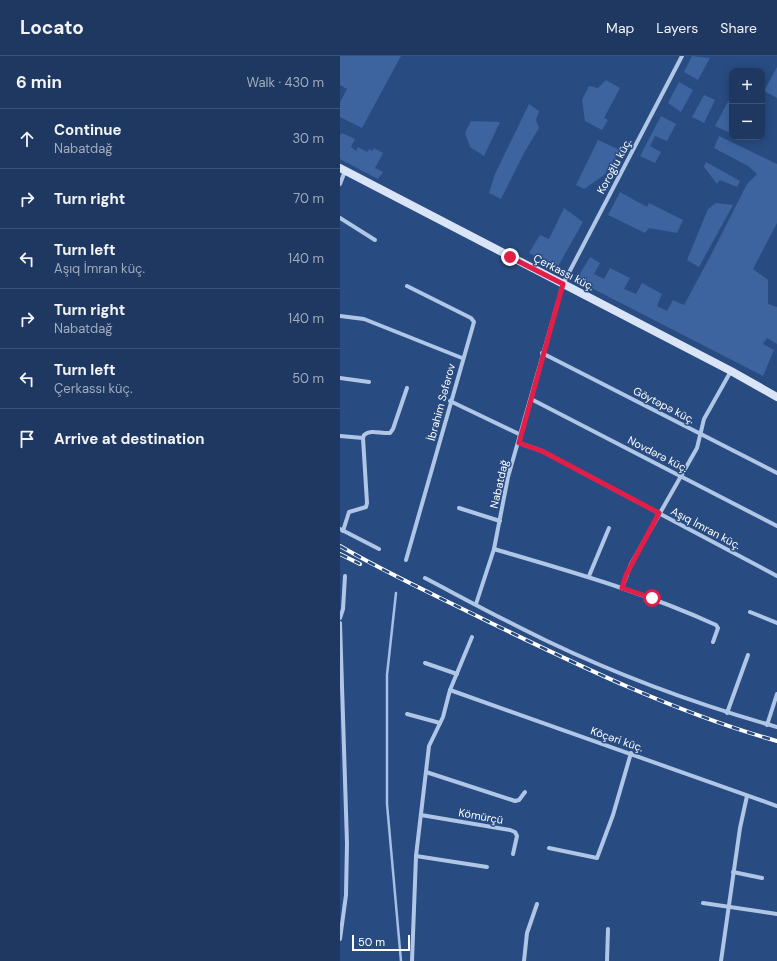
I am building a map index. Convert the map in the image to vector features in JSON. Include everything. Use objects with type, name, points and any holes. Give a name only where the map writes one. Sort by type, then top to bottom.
[{"type":"street","name":"Koroğlu küç.","points":[[563,284],[682,56]]},
{"type":"street","name":"Çerkassı küç.","points":[[342,170],[731,371],[777,397]]},
{"type":"street","points":[[340,184],[342,170]]},
{"type":"street","points":[[340,218],[375,240]]},
{"type":"street","name":"Nabatdağ","points":[[476,604],[494,550],[508,477],[519,443],[542,353],[563,284]]},
{"type":"street","name":"İbrahim Səfərov","points":[[406,560],[462,358],[474,322],[471,318],[407,286]]},
{"type":"street","points":[[340,316],[364,319],[462,358]]},
{"type":"street","name":"Göytəpə küç.","points":[[542,353],[777,473]]},
{"type":"street","points":[[622,588],[626,575],[659,513],[697,448],[704,419],[731,371]]},
{"type":"street","points":[[340,378],[369,382]]},
{"type":"street","points":[[379,549],[342,530],[349,512],[366,507],[367,503],[364,435],[370,432],[390,433],[393,430],[407,388]]},
{"type":"street","name":"Novdərə küç.","points":[[531,399],[777,526]]},
{"type":"street","points":[[450,401],[521,435]]},
{"type":"street","points":[[340,436],[364,438]]},
{"type":"street","name":"Aşıq İmran küç.","points":[[519,443],[542,451],[777,576]]},
{"type":"street","points":[[459,508],[500,521]]},
{"type":"street","points":[[589,576],[609,528]]},
{"type":"street","points":[[494,550],[589,576],[682,609],[716,625],[718,628],[713,642]]},
{"type":"street","points":[[340,618],[343,610],[345,576]]},
{"type":"street","points":[[425,578],[547,641],[588,659],[727,712],[777,727]]},
{"type":"street","points":[[750,612],[777,623]]},
{"type":"street","points":[[340,623],[341,698],[347,800],[347,880],[345,910],[340,938]]},
{"type":"street","points":[[412,961],[416,856],[429,746],[440,723],[450,690],[472,637]]},
{"type":"street","points":[[727,712],[748,655]]},
{"type":"street","points":[[425,663],[457,674]]},
{"type":"street","name":"Köçəri küç.","points":[[450,690],[777,806]]},
{"type":"street","points":[[767,725],[777,694]]},
{"type":"street","points":[[407,714],[440,723]]},
{"type":"street","points":[[550,848],[597,858],[613,815],[631,753]]},
{"type":"street","points":[[426,772],[515,800],[519,800],[525,792]]},
{"type":"street","points":[[721,961],[727,906],[740,828],[748,796]]},
{"type":"street","points":[[340,800],[347,800]]},
{"type":"street","name":"Kömürçü","points":[[420,815],[515,832],[517,836],[513,854]]},
{"type":"street","points":[[416,856],[487,867]]},
{"type":"street","points":[[733,872],[762,878]]},
{"type":"street","points":[[340,880],[347,880]]},
{"type":"street","points":[[703,903],[777,914]]},
{"type":"street","points":[[524,961],[528,927],[537,904]]},
{"type":"street","points":[[607,961],[608,929]]},
{"type":"shaded area","points":[[340,56],[401,56],[362,128],[340,117],[340,102],[347,89],[340,85]]},
{"type":"shaded area","points":[[692,56],[710,58],[698,80],[684,72]]},
{"type":"shaded area","points":[[777,67],[777,98],[765,92]]},
{"type":"shaded area","points":[[606,80],[620,88],[604,118],[608,120],[602,130],[585,121],[582,100],[589,86],[598,88]]},
{"type":"shaded area","points":[[679,82],[693,90],[681,112],[668,103]]},
{"type":"shaded area","points":[[704,95],[715,100],[704,123],[692,117]]},
{"type":"shaded area","points":[[729,100],[729,133],[715,126]]},
{"type":"shaded area","points":[[529,104],[539,111],[536,120],[539,128],[524,153],[501,199],[489,193],[495,174]]},
{"type":"shaded area","points":[[661,116],[676,124],[667,141],[655,136],[650,146],[661,152],[655,163],[640,156]]},
{"type":"shaded area","points":[[471,121],[500,122],[484,156],[470,147],[465,133]]},
{"type":"shaded area","points":[[342,133],[355,139],[351,147],[356,151],[358,147],[367,152],[369,149],[372,151],[374,148],[383,153],[375,168],[383,172],[378,179],[340,159],[340,135]]},
{"type":"shaded area","points":[[719,136],[777,164],[777,223],[753,269],[768,280],[768,304],[777,307],[777,344],[767,338],[763,344],[774,350],[763,376],[576,280],[590,257],[600,263],[594,274],[604,279],[610,268],[630,278],[624,289],[636,294],[642,283],[662,294],[657,306],[667,311],[673,300],[684,305],[747,184],[757,174],[748,166],[714,148]]},
{"type":"shaded area","points":[[598,140],[620,150],[604,175],[584,189],[576,185]]},
{"type":"shaded area","points":[[706,162],[740,181],[737,187],[720,180],[717,184],[704,167]]},
{"type":"shaded area","points":[[620,192],[647,207],[649,203],[683,220],[677,233],[649,228],[645,233],[608,215]]},
{"type":"shaded area","points":[[716,203],[733,205],[699,267],[687,260],[708,209]]},
{"type":"shaded area","points":[[564,208],[583,222],[557,268],[529,253],[540,235],[549,239]]},
{"type":"waterway","points":[[396,593],[387,675],[387,804],[401,961]]},
{"type":"railway","points":[[340,546],[376,566],[524,639],[630,688],[703,717],[777,741]]},
{"type":"railway","points":[[340,554],[360,564]]},
{"type":"route","points":[[510,257],[563,284],[557,299],[542,353],[519,443],[542,451],[659,513],[626,575],[622,588],[652,598]]}]
